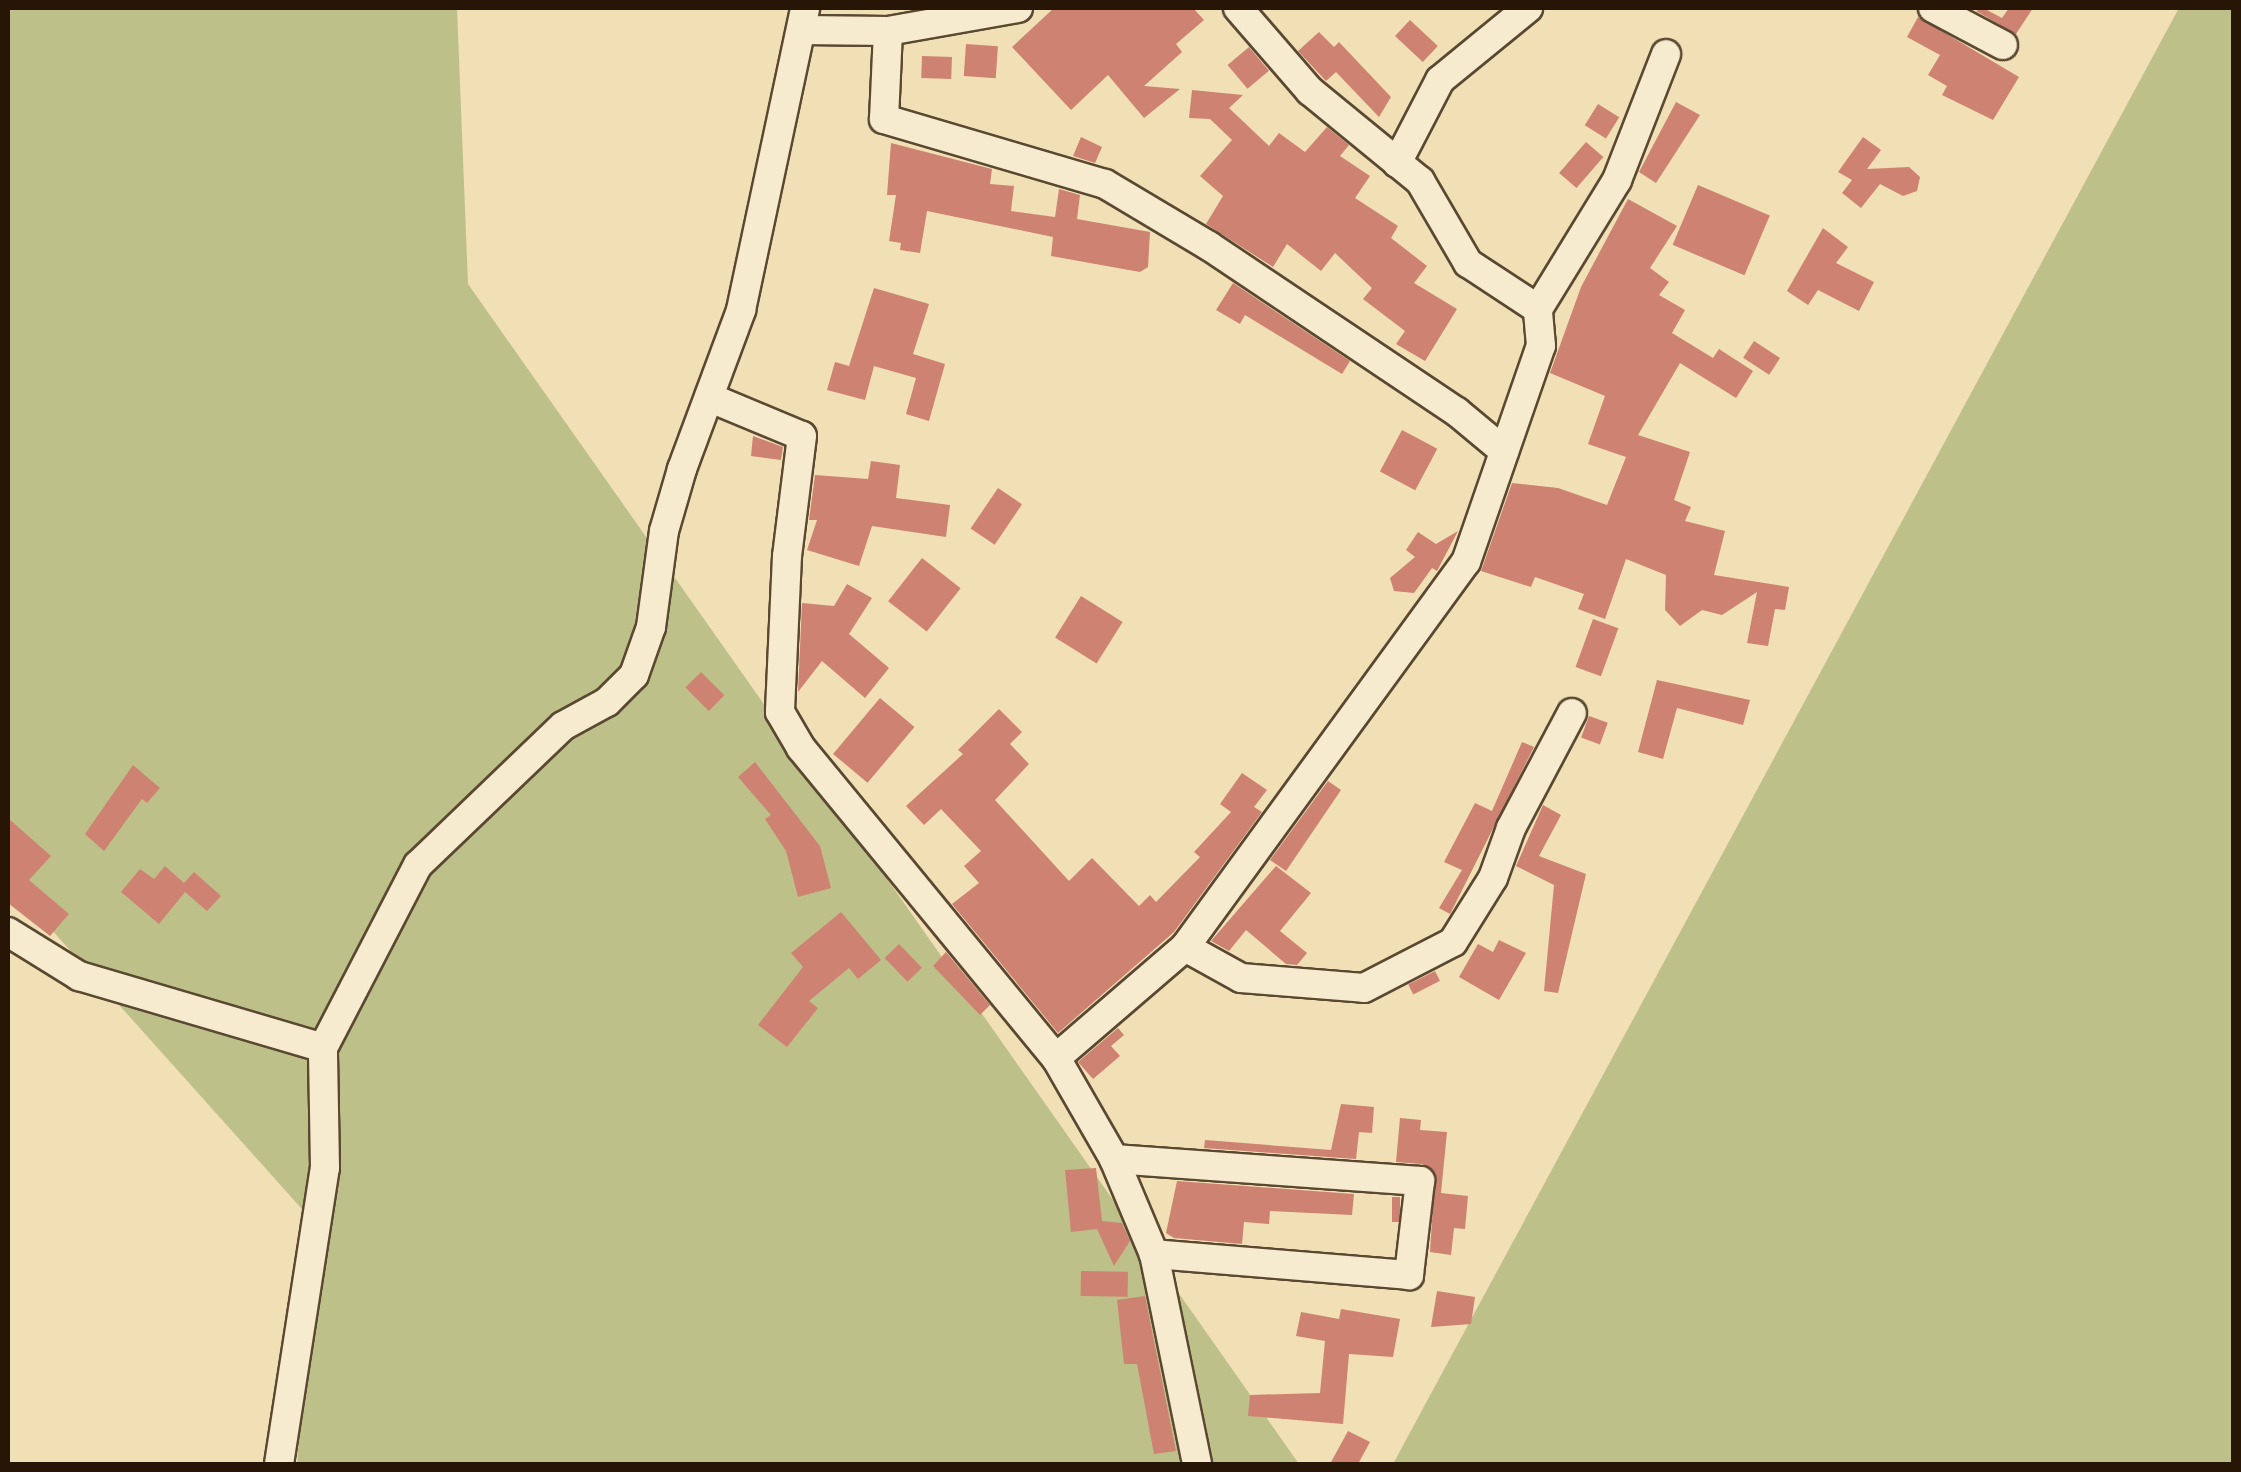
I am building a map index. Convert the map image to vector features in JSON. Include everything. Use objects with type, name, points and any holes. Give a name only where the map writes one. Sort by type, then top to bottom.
[{"type":"street","points":[[278,1464],[325,1168],[323,1048],[418,865],[563,726],[607,702],[634,675],[651,627],[668,515],[713,398],[740,310],[804,19],[888,31],[1018,8]]},
{"type":"street","points":[[1238,8],[1310,90],[1420,182],[1468,263],[1538,309]]},
{"type":"street","points":[[1398,163],[1440,80],[1528,8]]},
{"type":"street","points":[[1933,8],[2003,45]]},
{"type":"street","points":[[888,31],[884,120],[1105,184],[1242,268],[1504,451]]},
{"type":"street","points":[[1056,1058],[1185,947],[1466,562],[1541,346],[1538,309],[1616,180],[1666,54]]},
{"type":"street","points":[[713,398],[802,436],[786,556],[780,712],[802,748],[1056,1058],[1114,1159],[1154,1254],[1197,1464]]},
{"type":"street","points":[[1185,947],[1240,978],[1364,988],[1453,942],[1493,878],[1511,828],[1572,713]]},
{"type":"street","points":[[8,932],[78,976],[323,1048]]},
{"type":"street","points":[[1114,1159],[1420,1181],[1409,1275],[1154,1254]]},
{"type":"green space","points":[[8,8],[457,8],[468,284],[1299,1464],[297,1464],[318,1227],[8,881]]},
{"type":"green space","points":[[2179,8],[2233,8],[2233,1464],[1393,1464]]},
{"type":"building","points":[[1054,8],[1193,8],[1204,20],[1176,44],[1182,52],[1144,86],[1180,89],[1144,118],[1108,75],[1071,110],[1012,47]]},
{"type":"building","points":[[1983,8],[2002,18],[2009,8],[2033,8],[2016,34],[1976,11]]},
{"type":"building","points":[[1918,17],[2019,77],[1993,120],[1942,95],[1947,86],[1928,75],[1940,55],[1907,37]]},
{"type":"building","points":[[1410,20],[1438,46],[1423,62],[1395,36]]},
{"type":"building","points":[[1319,32],[1334,47],[1339,42],[1391,97],[1379,117],[1336,72],[1326,81],[1298,51]]},
{"type":"building","points":[[966,44],[998,46],[996,78],[964,76]]},
{"type":"building","points":[[1249,47],[1269,71],[1247,89],[1228,65]]},
{"type":"building","points":[[922,56],[952,57],[951,79],[921,78]]},
{"type":"building","points":[[1192,90],[1243,95],[1229,108],[1269,146],[1279,133],[1305,152],[1327,127],[1349,145],[1340,156],[1370,176],[1355,198],[1398,226],[1391,238],[1427,266],[1414,283],[1457,309],[1425,361],[1396,344],[1405,331],[1363,299],[1372,288],[1335,253],[1321,271],[1287,244],[1273,267],[1206,224],[1223,196],[1200,176],[1232,140],[1210,119],[1189,118]]},
{"type":"building","points":[[1676,102],[1700,115],[1656,183],[1639,172]]},
{"type":"building","points":[[1598,104],[1619,117],[1606,138],[1585,125]]},
{"type":"building","points":[[1081,137],[1102,147],[1095,163],[1073,156]]},
{"type":"building","points":[[1863,137],[1881,150],[1867,169],[1909,167],[1920,177],[1917,191],[1903,196],[1880,184],[1861,208],[1842,193],[1852,180],[1838,172]]},
{"type":"building","points":[[1586,142],[1603,157],[1576,188],[1559,173]]},
{"type":"building","points":[[891,143],[992,169],[990,184],[1014,186],[1011,211],[1055,217],[1059,189],[1080,195],[1077,219],[1150,232],[1148,267],[1140,272],[1051,256],[1053,237],[927,211],[920,253],[900,250],[901,243],[889,241],[896,195],[887,195]]},
{"type":"building","points":[[1698,185],[1770,215],[1744,275],[1673,245]]},
{"type":"building","points":[[1628,199],[1677,226],[1650,268],[1669,282],[1659,295],[1685,310],[1672,333],[1713,358],[1719,349],[1753,371],[1736,398],[1680,363],[1638,435],[1690,452],[1674,500],[1691,507],[1685,521],[1725,531],[1714,575],[1789,587],[1785,610],[1775,609],[1768,646],[1747,643],[1757,592],[1722,615],[1702,610],[1680,626],[1665,610],[1666,575],[1626,559],[1605,619],[1578,609],[1584,594],[1535,577],[1531,587],[1481,571],[1512,483],[1558,488],[1607,505],[1626,457],[1588,444],[1605,396],[1550,373],[1581,287]]},
{"type":"building","points":[[1823,228],[1848,247],[1836,263],[1874,282],[1859,311],[1818,290],[1808,305],[1787,291]]},
{"type":"building","points":[[1233,283],[1350,361],[1342,374],[1245,315],[1240,324],[1216,310]]},
{"type":"building","points":[[874,288],[929,304],[913,354],[945,364],[929,421],[906,414],[916,378],[874,366],[865,400],[827,390],[835,362],[849,366]]},
{"type":"building","points":[[1754,341],[1780,358],[1769,375],[1743,358]]},
{"type":"building","points":[[1402,430],[1437,449],[1415,490],[1380,471]]},
{"type":"building","points":[[753,436],[783,447],[781,460],[751,456]]},
{"type":"building","points":[[871,461],[900,465],[896,498],[950,505],[946,537],[872,526],[859,566],[807,550],[817,520],[809,520],[815,475],[868,479]]},
{"type":"building","points":[[998,488],[1022,504],[995,545],[971,529]]},
{"type":"building","points":[[1458,531],[1437,571],[1432,568],[1414,593],[1394,591],[1390,578],[1415,557],[1406,550],[1418,532],[1436,544]]},
{"type":"building","points":[[922,558],[961,588],[927,632],[888,601]]},
{"type":"building","points":[[847,584],[872,598],[849,634],[889,668],[865,698],[822,661],[798,692],[802,603],[834,606]]},
{"type":"building","points":[[1081,596],[1123,622],[1097,664],[1055,638]]},
{"type":"building","points":[[1593,619],[1618,628],[1601,676],[1576,667]]},
{"type":"building","points":[[701,672],[724,695],[709,711],[685,688]]},
{"type":"building","points":[[1657,680],[1750,700],[1743,725],[1677,708],[1663,759],[1638,752]]},
{"type":"building","points":[[880,698],[914,727],[868,783],[833,754]]},
{"type":"building","points":[[999,709],[1022,732],[1010,744],[1029,764],[995,800],[1069,881],[1092,858],[1139,906],[1150,895],[1156,902],[1200,857],[1194,852],[1231,812],[1220,804],[1242,773],[1267,790],[1254,807],[1262,812],[1174,932],[1058,1033],[952,904],[979,883],[964,866],[981,851],[941,809],[924,825],[906,806],[963,754],[958,750]]},
{"type":"building","points":[[1589,716],[1608,723],[1600,744],[1581,738]]},
{"type":"building","points":[[1522,742],[1534,747],[1450,914],[1439,908],[1462,870],[1444,862],[1475,803],[1492,811]]},
{"type":"building","points":[[755,762],[820,846],[831,888],[798,897],[786,851],[765,819],[771,815],[738,777]]},
{"type":"building","points":[[133,765],[160,788],[147,803],[142,799],[104,851],[85,834]]},
{"type":"building","points":[[1328,781],[1341,790],[1286,871],[1270,860]]},
{"type":"building","points":[[1543,805],[1561,815],[1539,856],[1586,874],[1558,993],[1544,991],[1554,885],[1516,866]]},
{"type":"building","points":[[8,818],[51,856],[29,880],[69,914],[50,936],[8,903]]},
{"type":"building","points":[[165,866],[184,883],[194,872],[221,896],[207,911],[185,892],[159,924],[121,892],[140,869],[154,879]]},
{"type":"building","points":[[1276,866],[1311,893],[1280,931],[1307,953],[1297,965],[1286,964],[1246,930],[1229,951],[1211,941]]},
{"type":"building","points":[[841,912],[881,960],[858,979],[849,968],[809,1001],[818,1008],[787,1047],[758,1025],[803,967],[791,953]]},
{"type":"building","points":[[1499,940],[1526,953],[1499,1000],[1459,977],[1478,944],[1493,952]]},
{"type":"building","points":[[899,944],[922,968],[908,982],[885,958]]},
{"type":"building","points":[[946,952],[990,1005],[980,1015],[933,966]]},
{"type":"building","points":[[1435,971],[1440,981],[1413,994],[1408,985]]},
{"type":"building","points":[[1118,1028],[1124,1035],[1111,1046],[1120,1056],[1093,1079],[1078,1062]]},
{"type":"building","points":[[1341,1104],[1374,1107],[1372,1133],[1359,1132],[1356,1159],[1204,1148],[1205,1140],[1331,1150]]},
{"type":"building","points":[[1400,1118],[1421,1120],[1420,1130],[1447,1132],[1441,1193],[1468,1196],[1465,1229],[1454,1228],[1451,1255],[1430,1252],[1435,1173],[1422,1164],[1396,1162]]},
{"type":"building","points":[[1096,1168],[1102,1221],[1122,1223],[1130,1241],[1114,1266],[1097,1229],[1071,1232],[1065,1170]]},
{"type":"building","points":[[1177,1181],[1354,1194],[1352,1215],[1270,1211],[1269,1224],[1244,1222],[1242,1244],[1174,1238],[1166,1233]]},
{"type":"building","points":[[1392,1197],[1400,1197],[1400,1222],[1392,1222]]},
{"type":"building","points":[[1081,1271],[1128,1272],[1128,1297],[1081,1296]]},
{"type":"building","points":[[1437,1291],[1475,1297],[1471,1324],[1431,1327]]},
{"type":"building","points":[[1145,1296],[1176,1451],[1154,1454],[1137,1364],[1124,1364],[1117,1300]]},
{"type":"building","points":[[1341,1309],[1400,1319],[1393,1357],[1349,1354],[1343,1424],[1248,1416],[1250,1395],[1320,1393],[1325,1341],[1296,1336],[1301,1312],[1339,1319]]},
{"type":"building","points":[[1348,1431],[1370,1442],[1358,1464],[1330,1464]]}]
